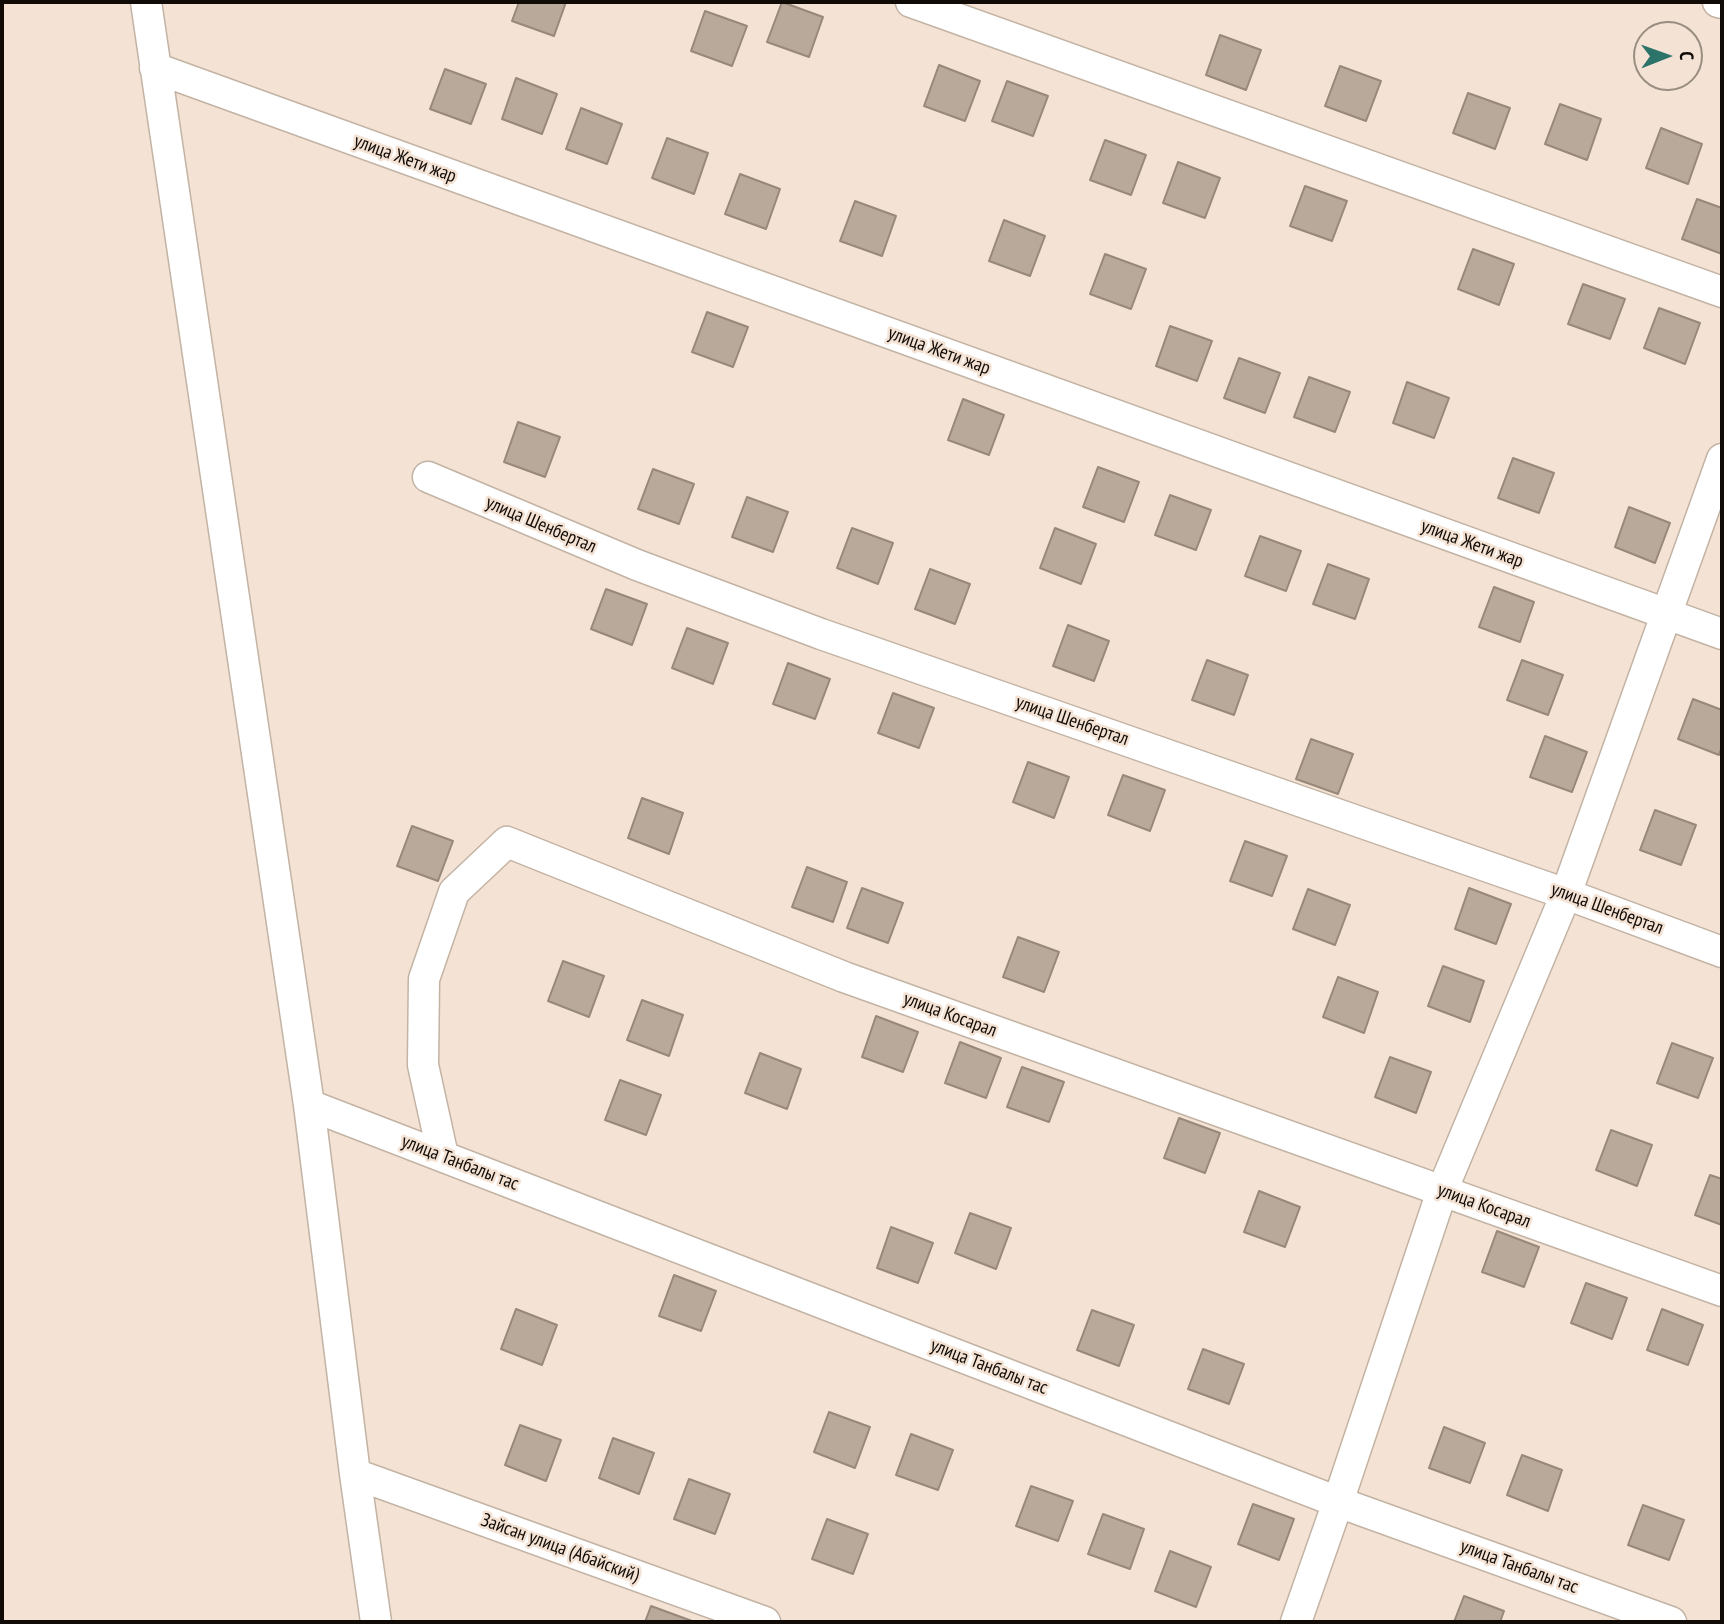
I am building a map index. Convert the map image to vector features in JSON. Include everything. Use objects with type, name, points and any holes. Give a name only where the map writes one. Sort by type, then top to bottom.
[{"type":"street","points":[[146,2],[309,1105],[376,1622]]},
{"type":"street","points":[[911,2],[1722,292]]},
{"type":"street","name":"улица Жети жар","points":[[155,68],[1722,634]]},
{"type":"street","points":[[1296,1622],[1442,1191],[1566,894],[1722,459]]},
{"type":"street","name":"улица Шенбертал","points":[[428,477],[637,565],[809,629],[1566,894],[1722,952]]},
{"type":"street","name":"улица Косарал","points":[[443,1156],[424,1065],[424,979],[454,892],[507,842],[844,977],[1722,1291]]},
{"type":"street","name":"улица Танбалы тас","points":[[309,1105],[1338,1502],[1671,1622]]},
{"type":"street","name":"Зайсан улица (Абайский)","points":[[355,1474],[765,1622]]},
{"type":"building","points":[[519,2],[566,2],[554,36],[512,21]]},
{"type":"building","points":[[782,2],[823,17],[809,57],[767,42]]},
{"type":"building","points":[[705,11],[747,26],[732,66],[691,51]]},
{"type":"building","points":[[1220,35],[1261,50],[1246,90],[1206,75]]},
{"type":"building","points":[[939,65],[980,81],[965,121],[924,106]]},
{"type":"building","points":[[1340,66],[1381,81],[1366,121],[1325,106]]},
{"type":"building","points":[[445,69],[486,84],[471,124],[430,109]]},
{"type":"building","points":[[516,78],[557,94],[542,134],[502,119]]},
{"type":"building","points":[[1007,81],[1048,96],[1033,136],[992,121]]},
{"type":"building","points":[[1468,93],[1510,108],[1495,149],[1453,133]]},
{"type":"building","points":[[1560,104],[1601,119],[1587,160],[1545,144]]},
{"type":"building","points":[[581,108],[622,124],[607,164],[566,149]]},
{"type":"building","points":[[1661,128],[1702,144],[1688,184],[1646,168]]},
{"type":"building","points":[[667,138],[708,153],[694,194],[652,178]]},
{"type":"building","points":[[1105,140],[1146,155],[1131,195],[1090,180]]},
{"type":"building","points":[[1178,162],[1220,178],[1205,218],[1163,203]]},
{"type":"building","points":[[740,174],[780,189],[766,229],[725,214]]},
{"type":"building","points":[[1305,186],[1347,201],[1332,241],[1290,226]]},
{"type":"building","points":[[1697,199],[1722,208],[1722,254],[1682,239]]},
{"type":"building","points":[[855,201],[896,216],[882,256],[840,241]]},
{"type":"building","points":[[1004,220],[1045,236],[1030,276],[989,261]]},
{"type":"building","points":[[1473,249],[1514,264],[1499,305],[1458,289]]},
{"type":"building","points":[[1105,254],[1146,269],[1131,309],[1090,294]]},
{"type":"building","points":[[1583,284],[1625,299],[1610,339],[1568,324]]},
{"type":"building","points":[[1659,308],[1700,323],[1685,364],[1644,348]]},
{"type":"building","points":[[707,312],[748,327],[733,367],[692,352]]},
{"type":"building","points":[[1170,326],[1212,341],[1197,381],[1156,366]]},
{"type":"building","points":[[1239,358],[1280,373],[1265,413],[1224,398]]},
{"type":"building","points":[[1309,377],[1350,392],[1335,432],[1294,417]]},
{"type":"building","points":[[1407,382],[1449,398],[1434,438],[1393,423]]},
{"type":"building","points":[[963,399],[1004,415],[989,455],[948,440]]},
{"type":"building","points":[[518,422],[560,437],[545,477],[504,462]]},
{"type":"building","points":[[1513,458],[1554,473],[1539,513],[1498,498]]},
{"type":"building","points":[[1098,467],[1139,482],[1124,522],[1083,507]]},
{"type":"building","points":[[653,469],[694,484],[679,524],[638,509]]},
{"type":"building","points":[[1170,495],[1211,510],[1196,550],[1155,535]]},
{"type":"building","points":[[747,497],[788,512],[773,552],[732,537]]},
{"type":"building","points":[[1629,507],[1670,523],[1655,563],[1615,547]]},
{"type":"building","points":[[852,528],[893,543],[878,584],[837,568]]},
{"type":"building","points":[[1055,528],[1096,544],[1081,584],[1040,568]]},
{"type":"building","points":[[1260,536],[1301,551],[1286,591],[1245,576]]},
{"type":"building","points":[[1328,564],[1369,579],[1355,619],[1313,604]]},
{"type":"building","points":[[930,569],[970,584],[955,624],[915,609]]},
{"type":"building","points":[[1494,587],[1534,602],[1520,642],[1479,627]]},
{"type":"building","points":[[606,589],[647,604],[632,645],[591,629]]},
{"type":"building","points":[[1068,625],[1109,641],[1094,681],[1053,666]]},
{"type":"building","points":[[687,628],[728,643],[713,684],[672,668]]},
{"type":"building","points":[[1207,660],[1248,675],[1234,715],[1192,700]]},
{"type":"building","points":[[1522,660],[1563,675],[1548,715],[1507,700]]},
{"type":"building","points":[[788,663],[830,679],[815,719],[773,704]]},
{"type":"building","points":[[893,693],[934,708],[919,748],[878,733]]},
{"type":"building","points":[[1693,699],[1722,710],[1722,746],[1719,755],[1678,739]]},
{"type":"building","points":[[1545,736],[1587,752],[1572,792],[1530,777]]},
{"type":"building","points":[[1311,739],[1353,754],[1338,794],[1296,779]]},
{"type":"building","points":[[1028,762],[1069,777],[1054,818],[1013,802]]},
{"type":"building","points":[[1123,775],[1165,790],[1150,831],[1108,815]]},
{"type":"building","points":[[642,798],[683,813],[669,854],[628,838]]},
{"type":"building","points":[[1655,810],[1696,825],[1681,865],[1640,850]]},
{"type":"building","points":[[412,826],[453,841],[438,881],[397,866]]},
{"type":"building","points":[[1245,841],[1287,856],[1272,896],[1230,881]]},
{"type":"building","points":[[807,867],[847,882],[833,922],[792,907]]},
{"type":"building","points":[[862,888],[903,903],[888,943],[847,928]]},
{"type":"building","points":[[1469,888],[1511,904],[1496,944],[1455,929]]},
{"type":"building","points":[[1308,889],[1350,905],[1335,945],[1293,929]]},
{"type":"building","points":[[1018,937],[1059,952],[1044,992],[1003,977]]},
{"type":"building","points":[[563,961],[604,976],[589,1017],[548,1001]]},
{"type":"building","points":[[1443,966],[1484,981],[1470,1022],[1428,1006]]},
{"type":"building","points":[[1338,977],[1378,992],[1364,1033],[1323,1017]]},
{"type":"building","points":[[642,1000],[683,1015],[669,1056],[627,1040]]},
{"type":"building","points":[[876,1016],[918,1032],[903,1072],[862,1057]]},
{"type":"building","points":[[960,1042],[1001,1058],[986,1098],[945,1083]]},
{"type":"building","points":[[1672,1043],[1713,1058],[1698,1098],[1657,1083]]},
{"type":"building","points":[[760,1053],[801,1069],[787,1109],[745,1093]]},
{"type":"building","points":[[1390,1057],[1431,1072],[1416,1113],[1375,1097]]},
{"type":"building","points":[[1022,1067],[1064,1082],[1049,1122],[1007,1107]]},
{"type":"building","points":[[620,1080],[661,1095],[646,1135],[605,1120]]},
{"type":"building","points":[[1179,1118],[1220,1133],[1205,1173],[1164,1158]]},
{"type":"building","points":[[1611,1130],[1652,1145],[1637,1186],[1596,1170]]},
{"type":"building","points":[[1710,1175],[1722,1179],[1722,1225],[1695,1215]]},
{"type":"building","points":[[1259,1191],[1300,1207],[1285,1247],[1244,1232]]},
{"type":"building","points":[[970,1213],[1011,1228],[996,1269],[955,1253]]},
{"type":"building","points":[[891,1227],[933,1243],[918,1283],[877,1268]]},
{"type":"building","points":[[1497,1231],[1539,1247],[1524,1287],[1482,1272]]},
{"type":"building","points":[[674,1275],[716,1291],[701,1331],[659,1316]]},
{"type":"building","points":[[1586,1283],[1627,1298],[1612,1339],[1571,1323]]},
{"type":"building","points":[[516,1309],[557,1325],[542,1365],[501,1349]]},
{"type":"building","points":[[1662,1309],[1703,1325],[1688,1365],[1647,1350]]},
{"type":"building","points":[[1092,1310],[1134,1325],[1119,1366],[1077,1350]]},
{"type":"building","points":[[1203,1349],[1244,1364],[1229,1404],[1188,1389]]},
{"type":"building","points":[[829,1412],[870,1427],[855,1468],[814,1452]]},
{"type":"building","points":[[520,1425],[561,1440],[546,1481],[505,1465]]},
{"type":"building","points":[[1444,1427],[1485,1443],[1470,1483],[1429,1468]]},
{"type":"building","points":[[911,1434],[953,1450],[938,1490],[896,1475]]},
{"type":"building","points":[[613,1438],[654,1453],[639,1494],[599,1478]]},
{"type":"building","points":[[1522,1455],[1562,1470],[1548,1511],[1507,1495]]},
{"type":"building","points":[[689,1479],[730,1494],[715,1534],[674,1519]]},
{"type":"building","points":[[1031,1486],[1073,1501],[1058,1541],[1016,1526]]},
{"type":"building","points":[[1253,1504],[1294,1519],[1279,1560],[1238,1544]]},
{"type":"building","points":[[1643,1505],[1684,1520],[1669,1560],[1628,1545]]},
{"type":"building","points":[[1103,1514],[1144,1529],[1130,1569],[1088,1554]]},
{"type":"building","points":[[827,1519],[868,1534],[853,1574],[812,1559]]},
{"type":"building","points":[[1170,1551],[1211,1567],[1196,1607],[1155,1591]]},
{"type":"building","points":[[1464,1596],[1504,1611],[1500,1622],[1454,1622]]},
{"type":"building","points":[[651,1606],[692,1621],[692,1622],[645,1622]]}]
